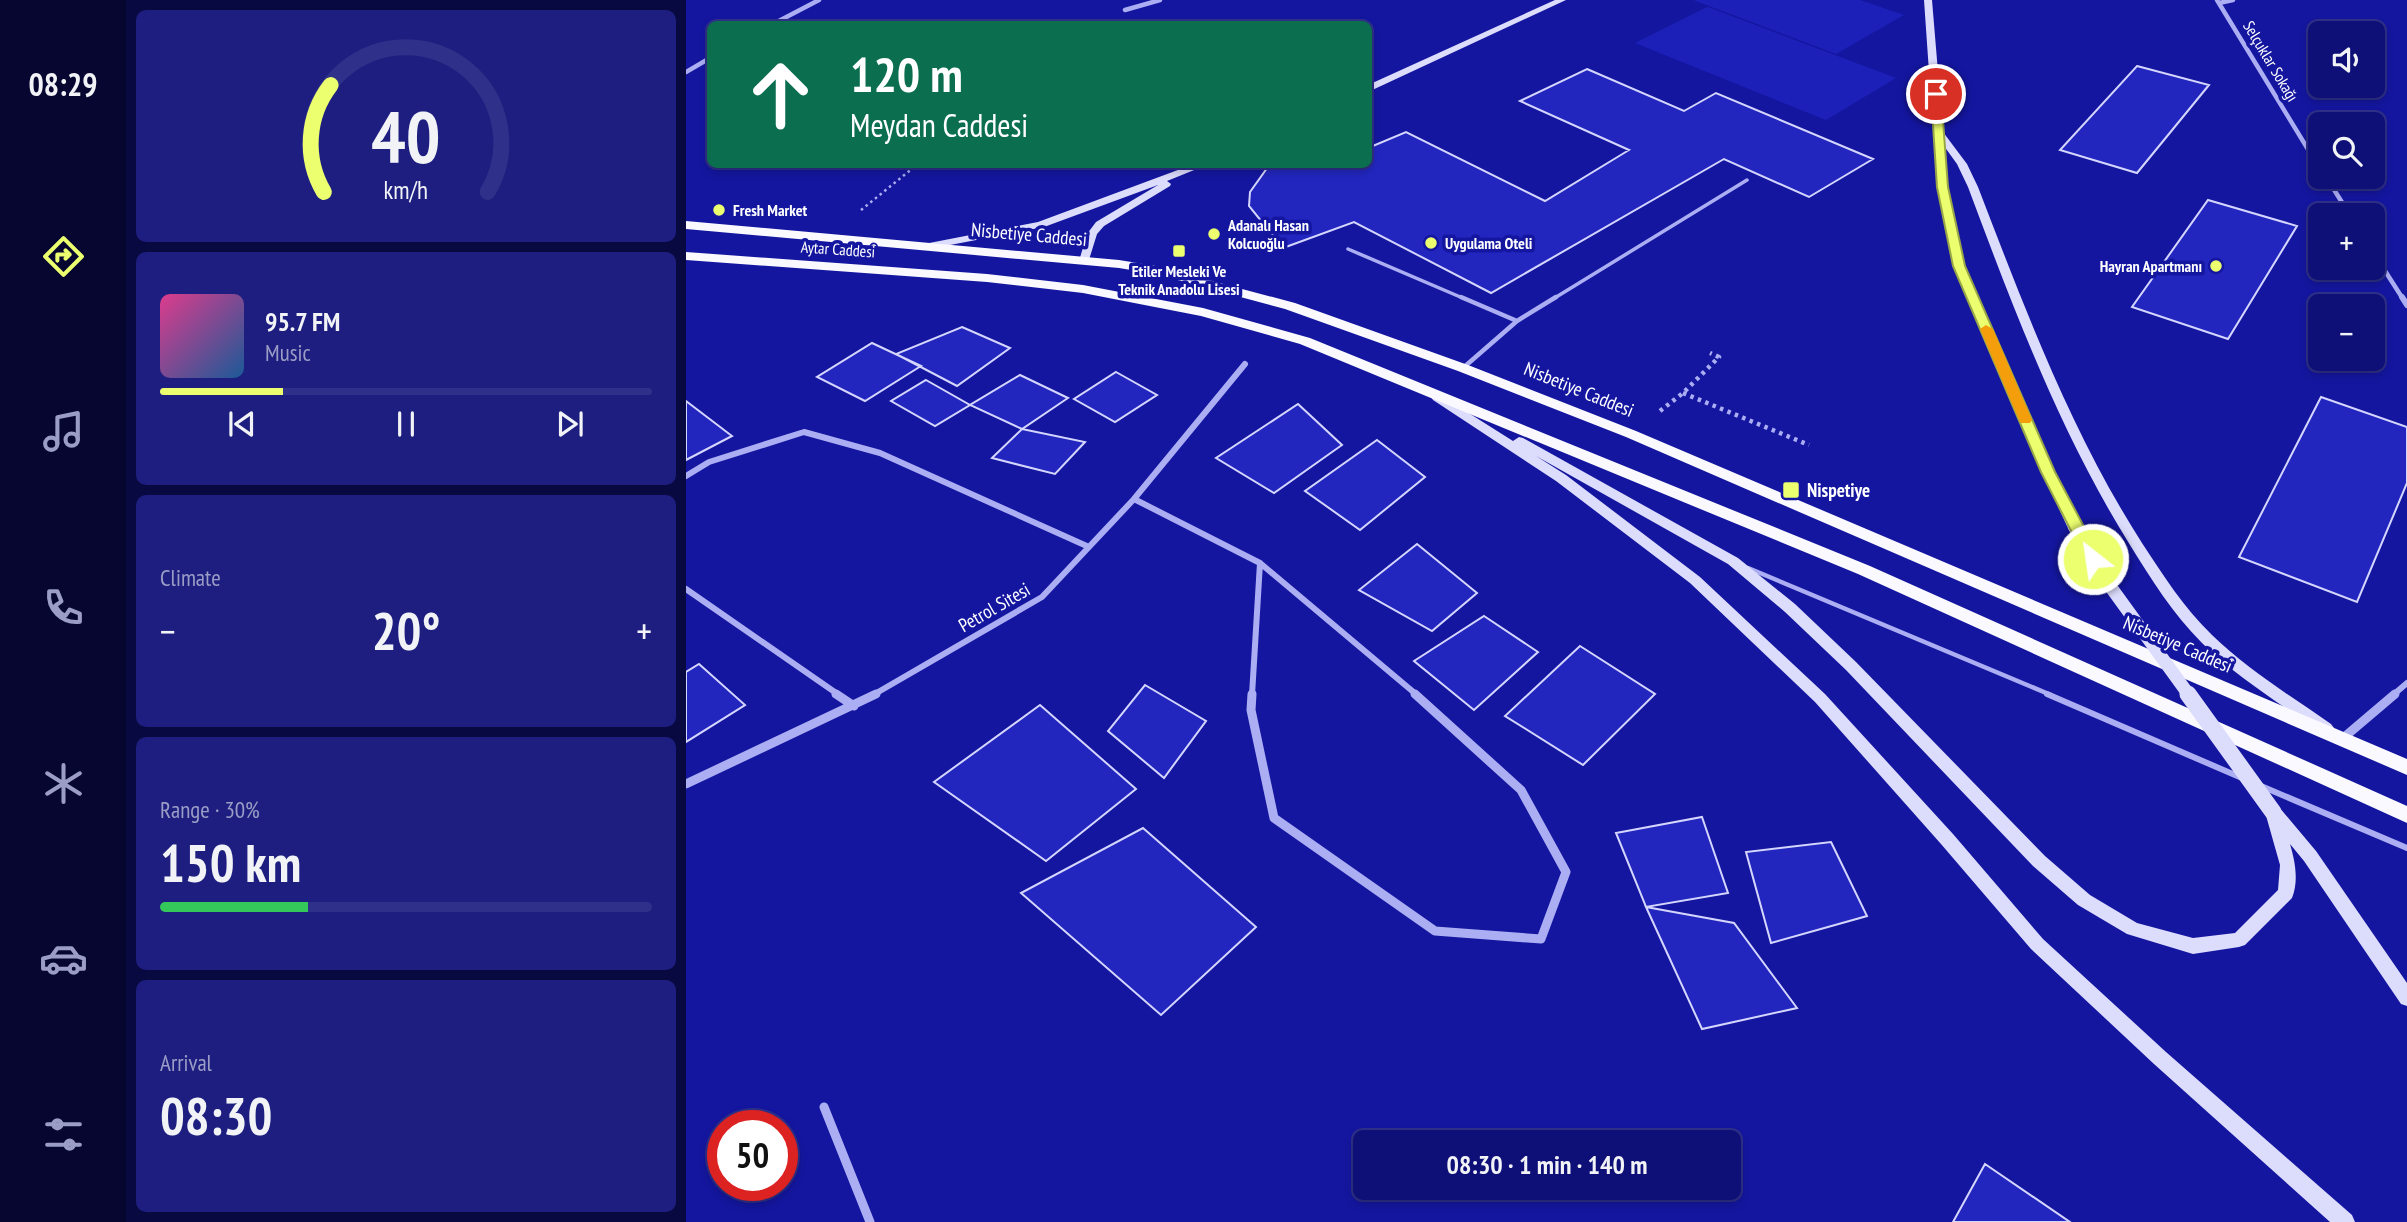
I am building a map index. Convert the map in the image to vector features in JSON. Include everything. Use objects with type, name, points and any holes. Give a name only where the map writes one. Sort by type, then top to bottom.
[{"type":"main road","points":[[1372,87],[1562,0]]},
{"type":"main road","points":[[1928,0],[1942,187],[1959,266],[2048,472],[2102,575],[2273,812],[2310,856],[2407,998]]},
{"type":"main road","points":[[1938,132],[1962,164],[1973,187],[2035,345],[2102,488],[2125,530],[2192,624],[2245,672],[2342,739]]},
{"type":"main road","points":[[916,248],[1040,225],[1193,168]]},
{"type":"main road","points":[[1197,168],[1109,216],[1092,233],[1084,261],[1083,289],[1203,312],[1305,341],[1864,570],[2407,815]]},
{"type":"main road","name":"Nisbetiye Caddesi","points":[[686,225],[1156,270],[1290,306],[1463,368],[1631,434],[2407,767]]},
{"type":"main road","name":"Aytar Caddesi","points":[[686,256],[987,278],[1083,289]]},
{"type":"main road","points":[[1436,396],[1561,463],[1733,561],[1790,608],[1851,666],[2039,860],[2084,900],[2133,929],[2193,946],[2239,940],[2286,892],[2288,865],[2273,812]]},
{"type":"main road","points":[[1436,396],[1560,478],[1695,580],[1820,698],[2037,944],[2160,1058],[2345,1222]]},
{"type":"street","points":[[779,21],[818,0]]},
{"type":"street","points":[[1134,0],[1125,10],[1160,0]]},
{"type":"street","points":[[2218,1],[2233,0]]},
{"type":"street","name":"Selçuklar Sokağı","points":[[2218,1],[2308,149]]},
{"type":"street","points":[[686,72],[707,60]]},
{"type":"street","points":[[2385,271],[2407,305]]},
{"type":"street","name":"Petrol Sitesi","points":[[686,784],[854,706],[1042,597],[1134,499],[1245,364]]},
{"type":"street","points":[[686,476],[709,462],[804,432],[880,453],[1089,547]]},
{"type":"street","points":[[1134,499],[1260,563],[1421,699],[1521,790],[1566,872],[1541,939],[1435,931],[1273,818],[1251,710],[1260,563]]},
{"type":"street","points":[[686,589],[854,706]]},
{"type":"street","points":[[2342,739],[2407,683]]},
{"type":"street","points":[[824,1107],[870,1222]]},
{"type":"lane","points":[[1463,368],[1517,321],[1747,180]]},
{"type":"lane","points":[[1348,249],[1517,321]]},
{"type":"lane","points":[[1733,561],[1910,634],[2407,848]]},
{"type":"path","points":[[826,237],[913,168]]},
{"type":"path","points":[[1631,434],[1683,393],[1719,357],[1710,353]]},
{"type":"path","points":[[1683,393],[1810,445]]},
{"type":"shaded area","points":[[1693,0],[1860,0],[1904,15],[1836,54]]},
{"type":"shaded area","points":[[1707,7],[1896,78],[1826,120],[1635,43]]},
{"type":"building","points":[[2137,66],[2209,85],[2137,173],[2060,150]]},
{"type":"building","points":[[1587,69],[1684,111],[1716,93],[1873,159],[1809,197],[1724,159],[1491,293],[1354,222],[1283,248],[1249,206],[1250,192],[1267,168],[1372,168],[1372,146],[1406,132],[1545,201],[1629,150],[1520,101]]},
{"type":"building","name":"Hayran Apartmanı","points":[[2208,200],[2297,226],[2228,339],[2132,307]]},
{"type":"building","points":[[962,327],[1010,348],[957,386],[896,354]]},
{"type":"building","points":[[872,343],[921,366],[865,401],[817,377]]},
{"type":"building","points":[[1116,372],[1157,395],[1115,422],[1074,399]]},
{"type":"building","points":[[1020,375],[1068,398],[1022,429],[970,405]]},
{"type":"building","points":[[926,380],[970,405],[935,426],[891,401]]},
{"type":"building","points":[[2321,397],[2407,427],[2407,483],[2357,602],[2239,557]]},
{"type":"building","points":[[686,401],[732,436],[686,460]]},
{"type":"building","points":[[1298,404],[1342,445],[1274,493],[1216,458]]},
{"type":"building","points":[[1022,429],[1085,442],[1055,474],[992,458]]},
{"type":"building","points":[[1377,440],[1425,477],[1360,530],[1305,491]]},
{"type":"building","points":[[1417,544],[1477,593],[1432,631],[1359,590]]},
{"type":"building","points":[[1484,616],[1538,652],[1474,710],[1414,661]]},
{"type":"building","points":[[1580,646],[1655,694],[1583,765],[1505,716]]},
{"type":"building","points":[[699,664],[745,705],[686,742],[686,672]]},
{"type":"building","points":[[1145,685],[1206,721],[1164,778],[1108,731]]},
{"type":"building","points":[[1040,705],[1136,789],[1046,861],[934,782]]},
{"type":"building","points":[[1702,817],[1728,893],[1646,907],[1616,833]]},
{"type":"building","points":[[1143,828],[1256,927],[1161,1015],[1021,893]]},
{"type":"building","points":[[1831,842],[1867,916],[1771,943],[1746,852]]},
{"type":"building","points":[[1646,907],[1734,923],[1797,1008],[1702,1029]]},
{"type":"building","points":[[1985,1164],[2070,1222],[1953,1222]]},
{"type":"slow traffic","points":[[1986,329],[2025,420]]},
{"type":"place","name":"Fresh Market","points":[[719,210]]},
{"type":"place","name":"Adanalı Hasan Kolcuoğlu","points":[[1214,234]]},
{"type":"place","name":"Uygulama Oteli","points":[[1431,243]]},
{"type":"place","name":"Etiler Mesleki Ve Teknik Anadolu Lisesi","points":[[1179,251]]},
{"type":"place","name":"Hayran Apartmanı","points":[[2216,266]]},
{"type":"place","name":"Nispetiye","points":[[1791,490]]},
{"type":"route","points":[[1936,94],[1942,187],[1959,266],[2048,472],[2093,559]]}]
